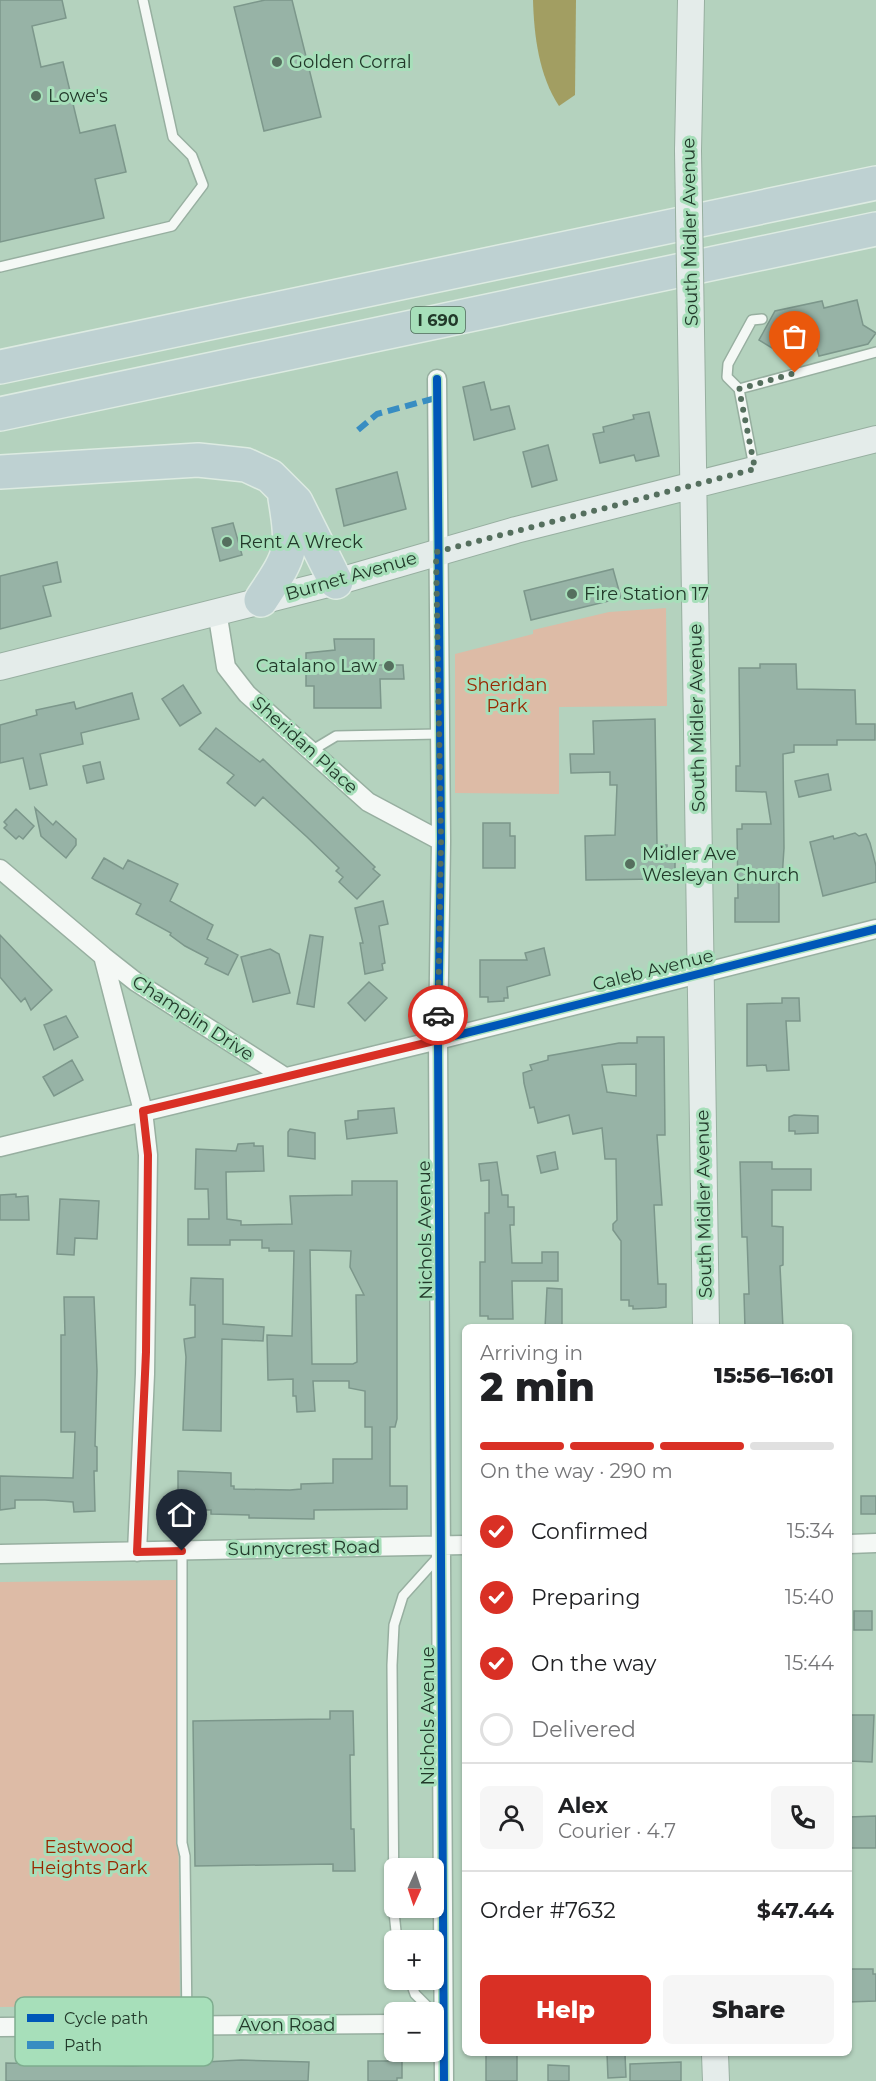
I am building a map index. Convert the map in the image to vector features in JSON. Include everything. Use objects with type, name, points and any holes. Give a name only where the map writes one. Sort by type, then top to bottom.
[{"type":"highway","points":[[0,368],[876,183]]},
{"type":"highway","name":"I 690","points":[[0,414],[876,229]]},
{"type":"highway","points":[[0,472],[227,461],[246,465],[270,476],[296,502],[336,582]]},
{"type":"highway","points":[[261,600],[286,561],[292,539],[283,487]]},
{"type":"main road","name":"South Midler Avenue","points":[[691,0],[688,151],[706,1324]]},
{"type":"main road","name":"Burnet Avenue","points":[[0,667],[336,582],[436,552],[876,439]]},
{"type":"main road","points":[[715,2056],[716,2081]]},
{"type":"street","name":"Nichols Avenue","points":[[436,379],[436,552],[441,841],[438,1040],[443,1549],[439,2002]]},
{"type":"street","name":"Sheridan Place","points":[[217,611],[226,667],[247,694],[368,802],[441,841]]},
{"type":"street","name":"Champlin Drive","points":[[0,869],[136,982],[285,1077]]},
{"type":"street","name":"Caleb Avenue","points":[[0,1147],[438,1040],[876,929]]},
{"type":"street","name":"Champlin Drive","points":[[103,956],[143,1111],[148,1155],[145,1374],[137,1552]]},
{"type":"street","points":[[852,1544],[876,1543]]},
{"type":"street","name":"Sunnycrest Road","points":[[0,1554],[443,1549],[462,1546]]},
{"type":"street","name":"Avon Road","points":[[213,2025],[384,2024]]},
{"type":"street","name":"Avon Road","points":[[0,2027],[15,2027]]},
{"type":"street","name":"Nichols Avenue","points":[[442,2062],[444,2081]]},
{"type":"lane","points":[[0,267],[172,226],[203,185],[192,156],[172,137],[143,0]]},
{"type":"lane","points":[[755,469],[739,389],[727,377],[728,364],[752,320],[762,319]]},
{"type":"lane","points":[[739,389],[876,354]]},
{"type":"lane","points":[[311,751],[336,736],[439,734]]},
{"type":"lane","points":[[396,1930],[394,1912],[392,1712],[394,1625],[403,1596],[443,1549]]},
{"type":"lane","points":[[182,1551],[182,1843],[185,1856],[187,1997]]},
{"type":"green space","name":"Sheridan Park","points":[[666,608],[667,706],[559,707],[559,794],[455,793],[455,654],[533,634],[533,630],[609,612]]},
{"type":"green space","name":"Eastwood Heights Park","points":[[176,1580],[180,1997],[15,1997],[15,2007],[0,2007],[0,1582]]},
{"type":"shaded area","points":[[533,0],[576,0],[575,95],[559,106],[542,69]]},
{"type":"building","name":"Lowe's","points":[[0,0],[62,0],[66,18],[32,26],[41,67],[63,62],[80,133],[115,125],[126,172],[95,179],[104,218],[0,242]]},
{"type":"building","name":"Golden Corral","points":[[265,0],[292,0],[321,117],[264,131],[234,7]]},
{"type":"building","points":[[857,300],[863,325],[876,333],[868,344],[819,356],[817,349],[785,356],[759,340],[775,311],[822,301],[824,308]]},
{"type":"building","points":[[484,382],[491,410],[509,406],[515,429],[474,440],[463,387]]},
{"type":"building","points":[[649,412],[659,456],[636,461],[634,455],[600,463],[593,434],[604,432],[603,427],[634,419],[633,415]]},
{"type":"building","points":[[548,445],[557,480],[532,487],[523,452]]},
{"type":"building","points":[[397,472],[406,509],[344,526],[336,489]]},
{"type":"building","name":"Rent A Wreck","points":[[233,523],[242,555],[220,561],[212,528]]},
{"type":"building","points":[[57,562],[61,582],[43,586],[51,616],[0,629],[0,576]]},
{"type":"building","name":"Fire Station 17","points":[[613,569],[621,598],[531,620],[524,591]]},
{"type":"building","points":[[334,639],[374,639],[374,665],[403,665],[404,679],[380,679],[381,708],[314,708],[314,686],[306,686],[306,653],[335,650]]},
{"type":"building","points":[[760,664],[796,664],[797,689],[855,690],[856,724],[875,724],[875,740],[837,740],[837,745],[794,745],[794,752],[783,754],[784,848],[782,879],[779,879],[779,922],[735,922],[735,898],[738,898],[737,829],[742,829],[742,824],[771,824],[766,792],[736,791],[736,766],[740,766],[739,668],[760,668]]},
{"type":"building","points":[[183,685],[201,713],[180,726],[162,699]]},
{"type":"building","points":[[132,693],[139,719],[81,733],[83,744],[40,754],[47,785],[30,789],[23,758],[0,763],[0,725],[37,715],[36,710],[74,702],[76,709]]},
{"type":"building","points":[[655,719],[657,845],[667,845],[667,854],[675,854],[675,874],[658,874],[658,879],[586,880],[585,836],[615,835],[617,785],[610,785],[610,772],[571,773],[570,754],[594,754],[593,721]]},
{"type":"building","points":[[216,728],[260,762],[263,759],[375,867],[373,869],[380,875],[357,899],[339,882],[343,877],[336,871],[339,868],[263,797],[255,806],[227,783],[234,775],[199,749]]},
{"type":"building","points":[[100,762],[104,779],[87,783],[83,766]]},
{"type":"building","points":[[828,774],[831,790],[799,797],[795,781]]},
{"type":"building","points":[[35,808],[53,825],[56,821],[76,839],[76,845],[66,858],[41,836]]},
{"type":"building","points":[[16,809],[34,826],[23,839],[19,836],[16,839],[4,828],[7,825],[4,822]]},
{"type":"building","points":[[483,823],[510,823],[510,836],[515,836],[515,868],[483,868]]},
{"type":"building","points":[[855,833],[859,836],[866,834],[870,843],[876,866],[876,882],[823,896],[810,842]]},
{"type":"building","points":[[104,858],[123,869],[128,860],[178,884],[170,901],[213,925],[207,939],[238,955],[228,975],[205,964],[208,958],[185,946],[170,935],[171,933],[136,914],[141,904],[92,878]]},
{"type":"building","points":[[383,901],[388,924],[379,926],[385,963],[382,964],[383,970],[365,974],[360,943],[363,943],[355,908]]},
{"type":"building","points":[[0,935],[52,990],[31,1010],[25,998],[21,1002],[0,977]]},
{"type":"building","points":[[310,935],[323,937],[314,1007],[297,1004]]},
{"type":"building","points":[[544,948],[550,975],[507,987],[508,998],[504,998],[504,1001],[488,1002],[488,997],[480,997],[480,960],[527,960],[525,953]]},
{"type":"building","points":[[270,949],[279,954],[290,993],[253,1002],[241,957]]},
{"type":"building","points":[[369,982],[387,998],[365,1021],[348,1003]]},
{"type":"building","points":[[782,998],[799,998],[800,1021],[786,1021],[789,1070],[767,1071],[766,1065],[747,1066],[747,1004],[782,1003]]},
{"type":"building","points":[[66,1016],[78,1037],[54,1050],[44,1025]]},
{"type":"building","points":[[637,1037],[664,1037],[665,1135],[657,1135],[662,1205],[654,1205],[658,1284],[666,1284],[666,1307],[633,1309],[633,1306],[629,1306],[629,1300],[621,1300],[621,1241],[613,1230],[613,1224],[617,1220],[616,1159],[605,1159],[602,1128],[573,1134],[569,1115],[538,1123],[534,1107],[530,1108],[523,1073],[532,1070],[530,1065],[548,1060],[548,1056],[619,1043],[637,1043]],"holes":[[[636,1064],[636,1096],[607,1092],[602,1065]]]},
{"type":"building","points":[[72,1060],[83,1080],[54,1096],[43,1077]]},
{"type":"building","points":[[394,1108],[397,1133],[347,1139],[345,1121],[358,1119],[358,1111]]},
{"type":"building","points":[[794,1115],[818,1116],[818,1133],[795,1134],[795,1131],[789,1131],[789,1117]]},
{"type":"building","points":[[290,1129],[315,1133],[315,1159],[288,1156]]},
{"type":"building","points":[[254,1143],[254,1146],[263,1146],[264,1171],[226,1172],[227,1219],[241,1221],[241,1225],[292,1224],[290,1196],[352,1195],[352,1181],[397,1181],[397,1419],[395,1427],[390,1427],[390,1486],[407,1486],[407,1509],[314,1510],[314,1519],[249,1518],[249,1515],[211,1514],[211,1510],[178,1510],[178,1471],[231,1473],[231,1486],[234,1486],[234,1489],[290,1490],[301,1489],[301,1484],[333,1483],[333,1459],[372,1459],[372,1427],[365,1427],[365,1391],[349,1388],[349,1381],[313,1381],[315,1411],[297,1412],[296,1396],[293,1396],[293,1379],[268,1380],[267,1335],[292,1336],[294,1251],[269,1251],[269,1248],[262,1248],[262,1240],[230,1240],[230,1245],[188,1245],[188,1219],[209,1219],[208,1189],[195,1189],[196,1149],[236,1151],[238,1144]],"holes":[[[310,1250],[351,1251],[350,1267],[364,1295],[356,1295],[357,1362],[353,1364],[312,1364]]]},
{"type":"building","points":[[555,1152],[558,1169],[541,1173],[537,1156]]},
{"type":"building","points":[[497,1162],[502,1195],[508,1195],[508,1207],[514,1207],[514,1225],[510,1225],[512,1263],[542,1263],[542,1252],[558,1252],[558,1281],[512,1281],[513,1319],[488,1319],[488,1316],[480,1316],[480,1262],[485,1262],[485,1213],[489,1213],[489,1180],[481,1181],[479,1164]]},
{"type":"building","points":[[740,1162],[772,1162],[772,1169],[811,1169],[811,1190],[772,1190],[772,1226],[783,1227],[783,1265],[780,1266],[783,1324],[745,1324],[744,1294],[749,1294],[747,1237],[742,1237]]},
{"type":"building","points":[[16,1194],[16,1197],[28,1196],[29,1220],[0,1220],[0,1195]]},
{"type":"building","points":[[60,1199],[99,1201],[97,1239],[75,1238],[74,1255],[57,1254]]},
{"type":"building","points":[[191,1278],[223,1279],[223,1324],[264,1327],[263,1341],[222,1339],[221,1431],[183,1430],[186,1357],[184,1339],[195,1337],[195,1305],[190,1305]]},
{"type":"building","points":[[547,1288],[562,1289],[562,1324],[545,1324]]},
{"type":"building","points":[[64,1297],[94,1297],[97,1371],[95,1511],[74,1512],[73,1502],[45,1500],[15,1500],[15,1508],[0,1510],[0,1476],[73,1478],[75,1432],[61,1432],[61,1335],[65,1335]]},
{"type":"building","points":[[861,1496],[876,1496],[876,1514],[861,1514]]},
{"type":"building","points":[[854,1611],[872,1611],[872,1630],[854,1630]]},
{"type":"building","points":[[330,1711],[353,1711],[354,1755],[350,1755],[351,1829],[354,1829],[355,1871],[333,1871],[333,1864],[195,1866],[193,1721],[330,1719]]},
{"type":"building","points":[[852,1715],[874,1715],[872,1762],[852,1761]]},
{"type":"building","points":[[876,1816],[876,1848],[852,1848],[852,1817]]},
{"type":"building","points":[[852,1969],[873,1969],[873,1974],[876,1974],[876,2001],[852,2002]]},
{"type":"building","points":[[486,2056],[517,2056],[517,2081],[486,2081]]},
{"type":"building","points":[[607,2056],[625,2056],[626,2077],[608,2078]]},
{"type":"building","points":[[368,2061],[402,2062],[402,2078],[397,2078],[397,2081],[368,2081]]},
{"type":"building","points":[[213,2062],[309,2062],[308,2081],[6,2081],[6,2063],[15,2063],[15,2066],[213,2066]]},
{"type":"building","points":[[681,2062],[681,2081],[630,2081],[630,2064]]},
{"type":"building","points":[[548,2065],[569,2066],[569,2081],[548,2081]]},
{"type":"marked path","points":[[358,430],[377,414],[436,398]]},
{"type":"cycle path","points":[[437,379],[441,841],[438,1040],[444,2081]]},
{"type":"cycle path","points":[[438,1040],[876,929]]},
{"type":"way so far","points":[[438,1015],[441,841],[436,552],[755,469],[739,389],[795,373]]},
{"type":"place","name":"Golden Corral","points":[[277,62]]},
{"type":"place","name":"Lowe's","points":[[36,96]]},
{"type":"place","name":"Rent A Wreck","points":[[227,542]]},
{"type":"place","name":"Fire Station 17","points":[[572,594]]},
{"type":"place","name":"Catalano Law","points":[[389,666]]},
{"type":"place","name":"Midler Ave Wesleyan Church","points":[[630,864]]},
{"type":"route","points":[[182,1551],[137,1552],[146,1352],[148,1155],[143,1111],[438,1040],[438,1015]]}]
